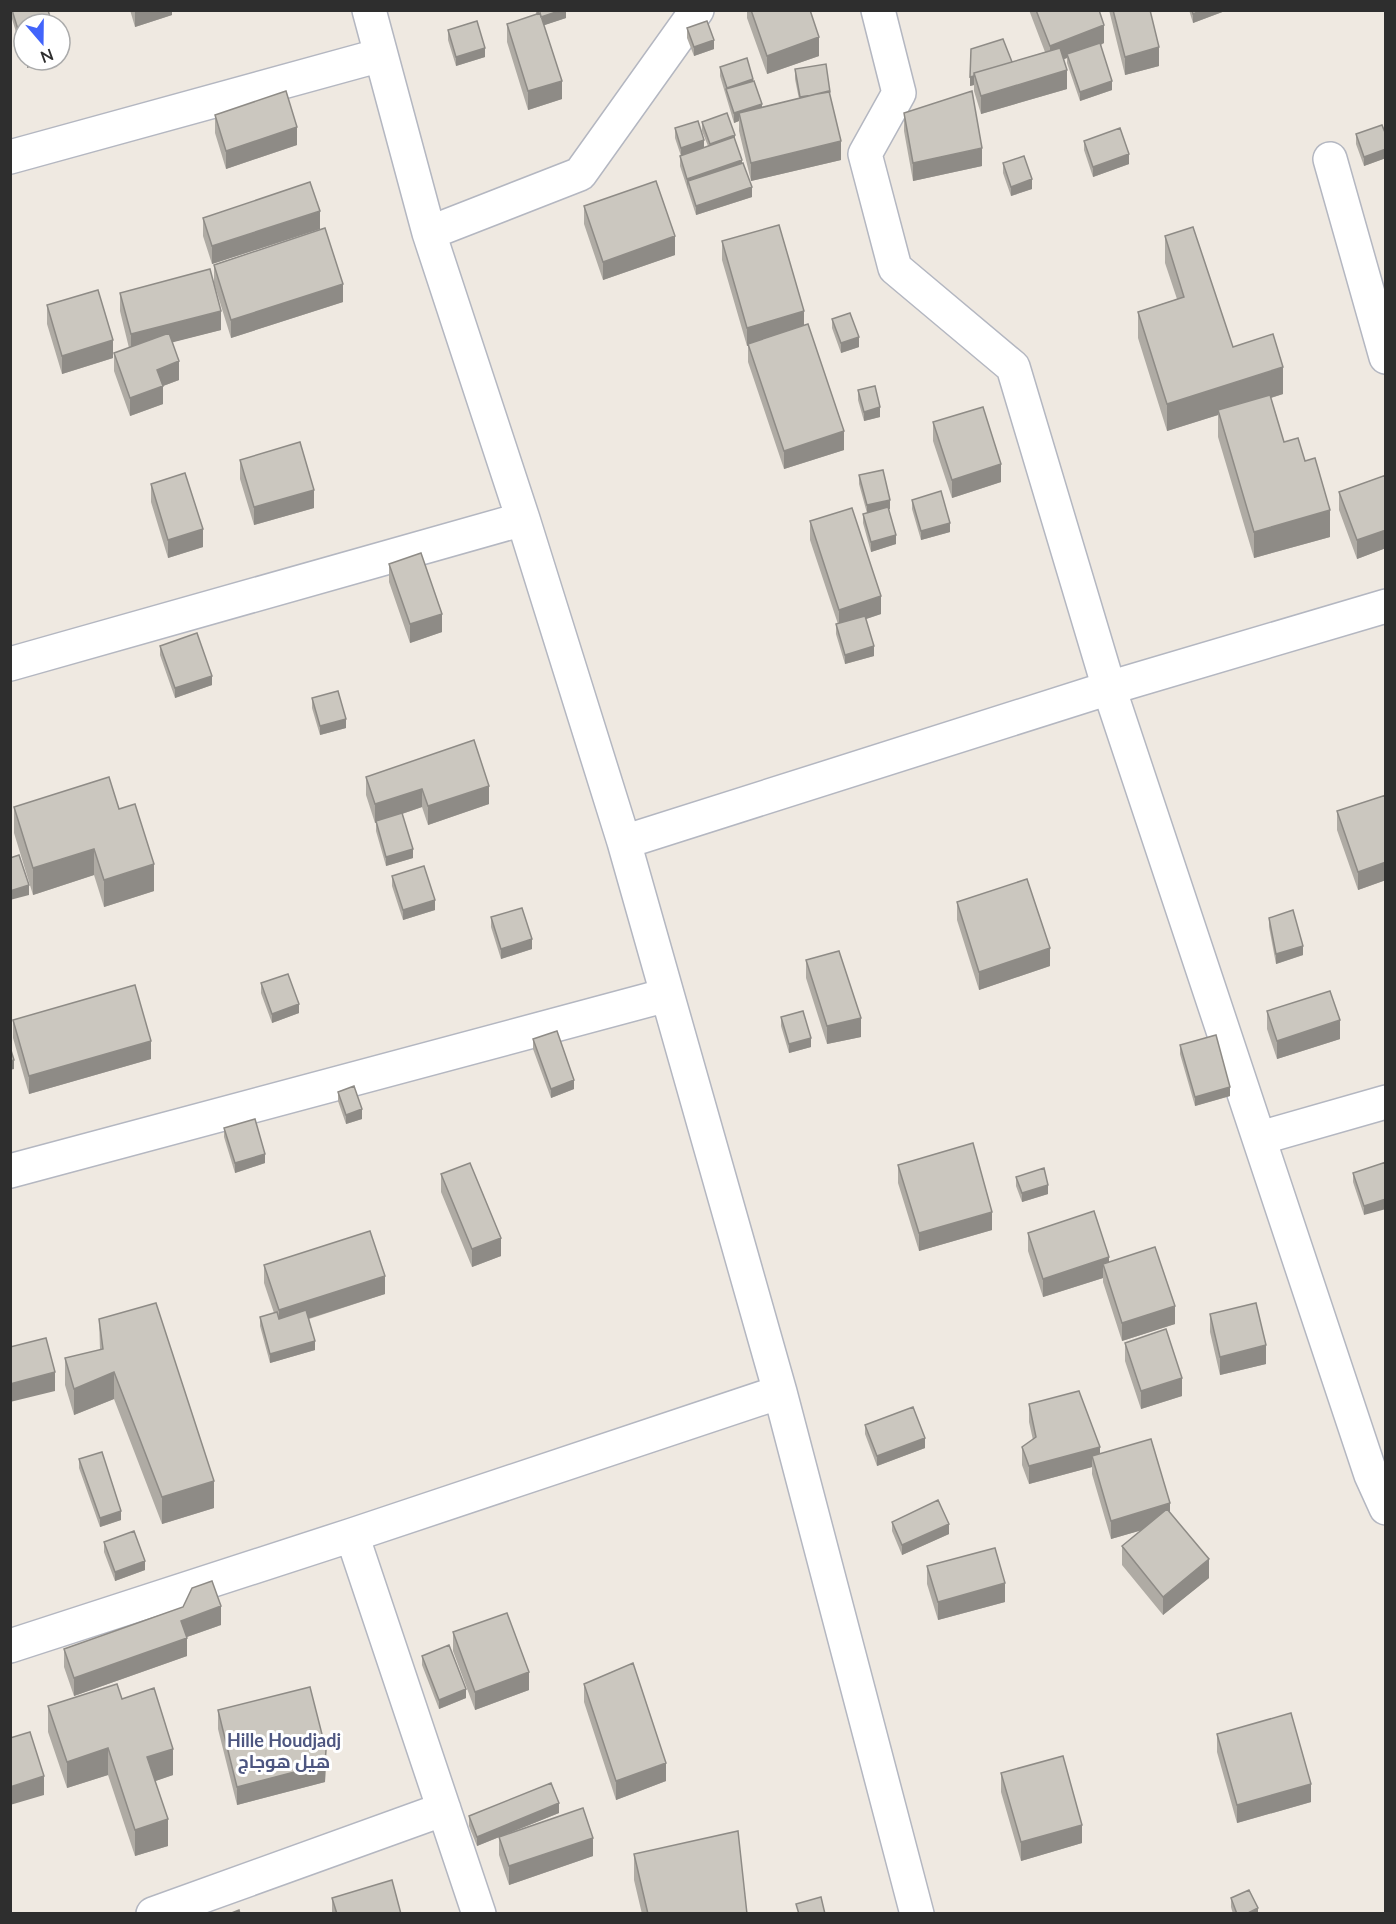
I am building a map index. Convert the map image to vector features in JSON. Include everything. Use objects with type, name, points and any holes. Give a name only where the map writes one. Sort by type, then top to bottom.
[{"type":"street","points":[[369,10],[429,233],[523,519],[624,842],[780,1392],[917,1914]]},
{"type":"street","points":[[429,233],[579,174],[696,10]]},
{"type":"street","points":[[878,10],[900,93],[865,154],[895,268],[1013,367],[1109,688],[1371,1475],[1386,1508]]},
{"type":"street","points":[[10,157],[381,55]]},
{"type":"street","points":[[1330,159],[1386,357]]},
{"type":"street","points":[[10,664],[523,519]]},
{"type":"street","points":[[624,842],[1109,688],[1386,606]]},
{"type":"street","points":[[10,1171],[667,995]]},
{"type":"street","points":[[1260,1138],[1386,1102]]},
{"type":"street","points":[[10,1646],[780,1392]]},
{"type":"street","points":[[352,1535],[479,1914]]},
{"type":"street","points":[[153,1914],[444,1809]]},
{"type":"building","points":[[12,10],[48,10],[49,12],[13,12]]},
{"type":"building","points":[[538,10],[562,10],[541,17]]},
{"type":"building","points":[[751,10],[810,10],[819,37],[767,56]]},
{"type":"building","points":[[1036,10],[1099,10],[1104,25],[1050,46]]},
{"type":"building","points":[[1113,10],[1150,10],[1159,47],[1125,57]]},
{"type":"building","points":[[540,13],[562,81],[528,91],[507,24]]},
{"type":"building","points":[[477,21],[485,48],[456,57],[448,30]]},
{"type":"building","points":[[707,21],[714,40],[694,47],[687,28]]},
{"type":"building","points":[[1003,39],[1012,62],[974,73],[974,76],[970,77],[971,49]]},
{"type":"building","points":[[1100,43],[1112,81],[1080,92],[1067,54]]},
{"type":"building","points":[[1060,48],[1067,70],[981,96],[974,73]]},
{"type":"building","points":[[747,58],[753,79],[727,88],[720,67]]},
{"type":"building","points":[[826,64],[830,92],[800,97],[795,69]]},
{"type":"building","points":[[754,81],[762,104],[734,113],[726,89]]},
{"type":"building","points":[[286,91],[297,127],[226,151],[215,115]]},
{"type":"building","points":[[829,91],[841,141],[751,163],[739,113]]},
{"type":"building","points":[[972,91],[982,148],[913,163],[904,113]]},
{"type":"building","points":[[727,113],[735,135],[710,144],[702,122]]},
{"type":"building","points":[[698,121],[704,140],[681,148],[675,128]]},
{"type":"building","points":[[1382,125],[1386,135],[1386,149],[1364,157],[1356,134]]},
{"type":"building","points":[[1120,128],[1129,154],[1093,167],[1084,141]]},
{"type":"building","points":[[734,137],[742,160],[687,179],[680,156]]},
{"type":"building","points":[[1024,156],[1032,179],[1011,187],[1003,163]]},
{"type":"building","points":[[743,163],[752,187],[696,206],[688,181]]},
{"type":"building","points":[[656,181],[675,236],[603,262],[584,206]]},
{"type":"building","points":[[310,182],[320,211],[212,246],[203,218]]},
{"type":"building","points":[[779,225],[804,311],[747,328],[722,241]]},
{"type":"building","points":[[1193,227],[1233,347],[1273,334],[1283,367],[1167,404],[1138,312],[1184,297],[1165,236]]},
{"type":"building","points":[[325,228],[343,284],[231,320],[214,265]]},
{"type":"building","points":[[210,269],[221,311],[131,334],[120,293]]},
{"type":"building","points":[[98,290],[113,340],[62,356],[47,305]]},
{"type":"building","points":[[850,313],[859,337],[841,343],[832,319]]},
{"type":"building","points":[[808,324],[844,431],[784,451],[748,344]]},
{"type":"building","points":[[169,333],[179,361],[157,370],[163,386],[130,398],[114,353]]},
{"type":"building","points":[[875,386],[880,407],[864,412],[858,390]]},
{"type":"building","points":[[1270,395],[1284,442],[1298,438],[1305,461],[1315,458],[1330,510],[1254,532],[1218,410]]},
{"type":"building","points":[[983,407],[1001,464],[952,480],[933,422]]},
{"type":"building","points":[[300,442],[314,490],[254,507],[240,460]]},
{"type":"building","points":[[883,470],[890,500],[867,505],[859,475]]},
{"type":"building","points":[[185,473],[203,529],[168,540],[151,484]]},
{"type":"building","points":[[1386,475],[1386,530],[1357,540],[1339,492]]},
{"type":"building","points":[[941,491],[950,523],[921,531],[912,500]]},
{"type":"building","points":[[888,507],[896,535],[871,542],[863,514]]},
{"type":"building","points":[[852,508],[881,596],[839,610],[810,521]]},
{"type":"building","points":[[421,553],[442,614],[410,624],[389,564]]},
{"type":"building","points":[[865,616],[874,646],[845,655],[836,624]]},
{"type":"building","points":[[197,633],[212,676],[175,688],[160,646]]},
{"type":"building","points":[[338,691],[346,719],[320,726],[312,698]]},
{"type":"building","points":[[474,740],[489,786],[428,806],[422,789],[375,804],[366,777]]},
{"type":"building","points":[[109,777],[119,809],[135,804],[154,864],[104,880],[94,849],[33,868],[14,807]]},
{"type":"building","points":[[1386,795],[1386,862],[1358,872],[1337,811]]},
{"type":"building","points":[[402,813],[413,849],[386,857],[376,821]]},
{"type":"building","points":[[19,855],[29,885],[10,891],[10,858]]},
{"type":"building","points":[[424,866],[435,900],[403,910],[392,876]]},
{"type":"building","points":[[1027,879],[1050,948],[979,972],[957,902]]},
{"type":"building","points":[[522,908],[532,939],[501,949],[491,917]]},
{"type":"building","points":[[1293,910],[1303,946],[1276,954],[1269,918]]},
{"type":"building","points":[[839,951],[861,1018],[827,1026],[806,960]]},
{"type":"building","points":[[288,974],[299,1004],[272,1014],[261,983]]},
{"type":"building","points":[[135,985],[151,1041],[29,1076],[13,1020]]},
{"type":"building","points":[[1330,991],[1340,1020],[1277,1041],[1267,1011]]},
{"type":"building","points":[[803,1011],[811,1038],[789,1044],[781,1017]]},
{"type":"building","points":[[557,1031],[574,1080],[551,1089],[533,1039]]},
{"type":"building","points":[[1216,1035],[1230,1087],[1195,1097],[1180,1045]]},
{"type":"building","points":[[10,1047],[14,1060],[10,1061]]},
{"type":"building","points":[[354,1086],[362,1109],[346,1115],[338,1092]]},
{"type":"building","points":[[255,1119],[265,1154],[235,1163],[224,1128]]},
{"type":"building","points":[[973,1143],[992,1212],[919,1233],[898,1165]]},
{"type":"building","points":[[1386,1162],[1386,1199],[1364,1206],[1353,1173]]},
{"type":"building","points":[[470,1163],[501,1238],[472,1249],[441,1174]]},
{"type":"building","points":[[1044,1168],[1048,1185],[1022,1193],[1016,1177]]},
{"type":"building","points":[[1094,1211],[1109,1257],[1043,1279],[1028,1233]]},
{"type":"building","points":[[370,1231],[385,1276],[279,1310],[264,1265]]},
{"type":"building","points":[[1155,1247],[1175,1306],[1122,1323],[1103,1264]]},
{"type":"building","points":[[156,1303],[214,1481],[162,1497],[114,1372],[74,1389],[65,1358],[103,1349],[99,1319]]},
{"type":"building","points":[[1256,1303],[1266,1345],[1220,1357],[1210,1314]]},
{"type":"building","points":[[306,1310],[315,1341],[270,1354],[260,1317],[277,1312],[279,1319]]},
{"type":"building","points":[[1166,1329],[1182,1378],[1141,1391],[1125,1343]]},
{"type":"building","points":[[46,1338],[55,1372],[10,1384],[10,1347]]},
{"type":"building","points":[[1079,1391],[1100,1447],[1029,1466],[1022,1447],[1036,1437],[1029,1404]]},
{"type":"building","points":[[913,1407],[925,1438],[877,1456],[865,1425]]},
{"type":"building","points":[[1151,1439],[1170,1503],[1111,1521],[1092,1456]]},
{"type":"building","points":[[102,1452],[121,1511],[100,1518],[79,1459]]},
{"type":"building","points":[[938,1500],[949,1524],[902,1545],[892,1522]]},
{"type":"building","points":[[1167,1509],[1209,1559],[1163,1597],[1122,1546]]},
{"type":"building","points":[[134,1531],[145,1561],[115,1572],[104,1542]]},
{"type":"building","points":[[995,1548],[1005,1583],[938,1602],[927,1566]]},
{"type":"building","points":[[212,1581],[221,1606],[181,1621],[187,1638],[74,1678],[64,1649],[183,1607],[192,1588]]},
{"type":"building","points":[[507,1613],[529,1672],[475,1692],[453,1632]]},
{"type":"building","points":[[449,1645],[466,1689],[439,1700],[422,1656]]},
{"type":"building","points":[[633,1663],[666,1763],[616,1781],[584,1684]]},
{"type":"building","points":[[117,1684],[122,1699],[154,1688],[173,1749],[147,1757],[168,1819],[135,1830],[108,1748],[67,1762],[48,1706]]},
{"type":"building","points":[[310,1687],[326,1750],[325,1764],[237,1787],[218,1710]]},
{"type":"building","points":[[1291,1713],[1311,1784],[1237,1805],[1217,1734]]},
{"type":"building","points":[[30,1732],[44,1776],[10,1787],[10,1738]]},
{"type":"building","points":[[1063,1756],[1082,1825],[1021,1842],[1001,1773]]},
{"type":"building","points":[[551,1783],[559,1803],[477,1837],[469,1816]]},
{"type":"building","points":[[583,1808],[593,1838],[509,1866],[499,1837]]},
{"type":"building","points":[[738,1831],[747,1914],[648,1914],[634,1854]]},
{"type":"building","points":[[392,1880],[401,1914],[337,1914],[332,1898]]},
{"type":"building","points":[[1249,1890],[1258,1908],[1246,1914],[1237,1914],[1231,1898]]},
{"type":"building","points":[[821,1897],[825,1914],[799,1914],[796,1904]]},
{"type":"district","name":"Hille Houdjadj هيل هوجاج","points":[[284,1751]]}]
